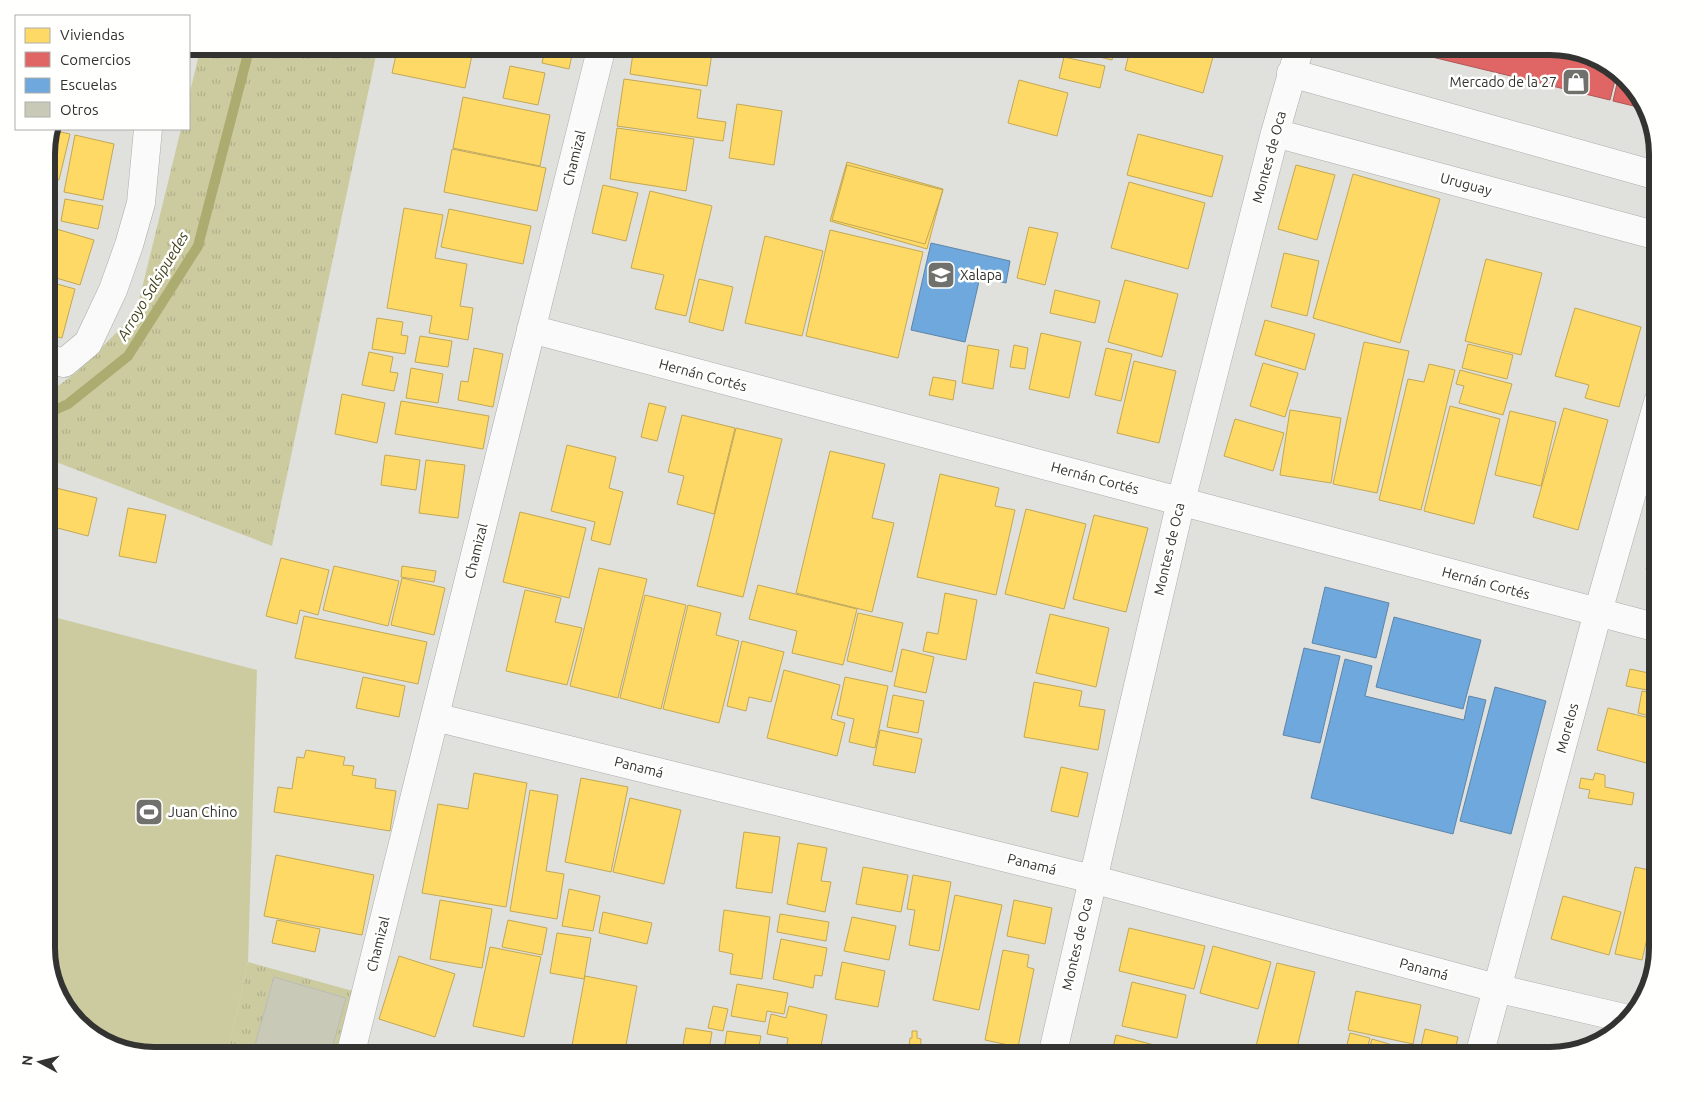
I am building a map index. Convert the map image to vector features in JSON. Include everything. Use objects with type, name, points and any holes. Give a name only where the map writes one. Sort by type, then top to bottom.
[{"type":"street","name":"Chamizal","points":[[352,1047],[600,55]]},
{"type":"street","name":"Montes de Oca","points":[[1054,1047],[1180,501],[1275,133],[1297,55]]},
{"type":"street","points":[[1291,74],[1649,173]]},
{"type":"street","points":[[55,360],[88,343],[114,290],[141,203],[146,130]]},
{"type":"street","name":"Uruguay","points":[[1275,133],[1649,234]]},
{"type":"street","name":"Hernán Cortés","points":[[531,329],[1649,626]]},
{"type":"street","name":"Morelos","points":[[1482,1047],[1496,988],[1598,612],[1649,434]]},
{"type":"street","name":"Panamá","points":[[435,717],[1092,879],[1496,988],[1621,1017]]},
{"type":"green space","points":[[199,55],[376,55],[272,546],[55,462],[55,388],[78,371],[136,313],[181,130],[190,130],[190,92]]},
{"type":"green space","name":"Juan Chino","points":[[55,617],[257,670],[248,962],[229,1047],[154,1047],[129,1044],[94,1027],[75,1008],[68,997],[58,973],[55,954]]},
{"type":"green space","points":[[248,962],[353,991],[337,1047],[229,1047]]},
{"type":"building: Viviendas","points":[[396,55],[472,55],[465,88],[392,73]]},
{"type":"building: Viviendas","points":[[544,55],[572,55],[569,69],[542,63]]},
{"type":"building: Viviendas","points":[[633,55],[712,55],[707,86],[630,74]]},
{"type":"building: Viviendas","points":[[1091,55],[1113,55],[1112,60]]},
{"type":"building: Viviendas","points":[[1129,55],[1214,55],[1203,93],[1125,70]]},
{"type":"building: Viviendas","points":[[1064,57],[1105,66],[1100,88],[1059,78]]},
{"type":"building: Viviendas","points":[[510,66],[545,73],[538,105],[503,98]]},
{"type":"building: Viviendas","points":[[624,79],[701,90],[697,118],[726,122],[723,141],[617,126]]},
{"type":"building: Viviendas","points":[[1019,80],[1068,93],[1057,136],[1008,123]]},
{"type":"building: Viviendas","points":[[463,97],[550,115],[540,166],[453,148]]},
{"type":"building: Viviendas","points":[[737,104],[782,111],[774,165],[729,158]]},
{"type":"building: Viviendas","points":[[617,128],[694,139],[686,191],[610,179]]},
{"type":"building: Viviendas","points":[[58,131],[70,134],[59,180],[55,179],[55,148]]},
{"type":"building: Viviendas","points":[[1138,134],[1223,156],[1212,197],[1127,175]]},
{"type":"building: Viviendas","points":[[75,135],[114,144],[103,200],[64,192]]},
{"type":"building: Viviendas","points":[[452,149],[546,168],[537,211],[444,192]]},
{"type":"building: Viviendas","points":[[847,162],[943,189],[927,249],[830,221]]},
{"type":"building: Viviendas","points":[[847,165],[943,190],[925,244],[832,220]]},
{"type":"building: Viviendas","points":[[1296,165],[1335,175],[1317,240],[1278,229]]},
{"type":"building: Viviendas","points":[[1353,174],[1440,199],[1400,343],[1313,318]]},
{"type":"building: Viviendas","points":[[1129,182],[1205,203],[1188,269],[1111,248]]},
{"type":"building: Viviendas","points":[[603,185],[638,193],[626,241],[592,233]]},
{"type":"building: Viviendas","points":[[650,191],[712,206],[686,316],[655,309],[664,275],[631,268]]},
{"type":"building: Viviendas","points":[[65,199],[103,206],[98,229],[61,221]]},
{"type":"building: Viviendas","points":[[404,208],[443,215],[435,258],[467,264],[460,306],[473,308],[468,340],[429,333],[432,316],[387,308]]},
{"type":"building: Viviendas","points":[[449,209],[531,226],[523,264],[441,247]]},
{"type":"building: Viviendas","points":[[1029,227],[1058,233],[1045,285],[1017,278]]},
{"type":"building: Viviendas","points":[[55,229],[94,240],[80,285],[55,278]]},
{"type":"building: Viviendas","points":[[830,230],[923,252],[898,358],[806,336]]},
{"type":"building: Viviendas","points":[[765,236],[823,251],[802,336],[745,323]]},
{"type":"building: Viviendas","points":[[1284,253],[1319,261],[1307,316],[1271,307]]},
{"type":"building: Viviendas","points":[[1486,259],[1542,273],[1521,355],[1465,341]]},
{"type":"building: Viviendas","points":[[699,279],[733,287],[723,331],[689,322]]},
{"type":"building: Viviendas","points":[[1125,280],[1178,294],[1162,357],[1108,342]]},
{"type":"building: Viviendas","points":[[55,283],[75,289],[62,338],[55,336]]},
{"type":"building: Viviendas","points":[[1055,290],[1100,301],[1095,323],[1050,313]]},
{"type":"building: Viviendas","points":[[1575,308],[1641,327],[1619,407],[1585,398],[1589,385],[1555,376]]},
{"type":"building: Viviendas","points":[[377,318],[403,322],[401,335],[408,336],[405,354],[372,349]]},
{"type":"building: Viviendas","points":[[1265,320],[1315,334],[1305,370],[1255,355]]},
{"type":"building: Viviendas","points":[[1041,333],[1081,342],[1069,398],[1029,389]]},
{"type":"building: Viviendas","points":[[420,336],[452,341],[448,367],[415,362]]},
{"type":"building: Viviendas","points":[[1364,342],[1409,351],[1377,493],[1333,484]]},
{"type":"building: Viviendas","points":[[1468,344],[1513,355],[1507,379],[1462,368]]},
{"type":"building: Viviendas","points":[[968,345],[999,350],[993,389],[962,383]]},
{"type":"building: Viviendas","points":[[1014,345],[1028,348],[1025,369],[1010,367]]},
{"type":"building: Viviendas","points":[[474,348],[503,354],[493,407],[458,400],[461,381],[468,382]]},
{"type":"building: Viviendas","points":[[1106,348],[1132,354],[1121,401],[1095,395]]},
{"type":"building: Viviendas","points":[[369,352],[393,357],[390,372],[398,373],[394,391],[362,385]]},
{"type":"building: Viviendas","points":[[1134,361],[1176,371],[1159,443],[1117,433]]},
{"type":"building: Viviendas","points":[[1263,363],[1298,373],[1285,417],[1250,406]]},
{"type":"building: Viviendas","points":[[1429,364],[1455,370],[1421,510],[1379,500],[1408,379],[1424,382]]},
{"type":"building: Viviendas","points":[[411,368],[443,374],[438,403],[406,398]]},
{"type":"building: Viviendas","points":[[1460,370],[1512,384],[1503,415],[1459,403],[1464,386],[1456,384]]},
{"type":"building: Viviendas","points":[[933,377],[956,381],[953,400],[929,395]]},
{"type":"building: Viviendas","points":[[342,394],[385,403],[377,443],[335,434]]},
{"type":"building: Viviendas","points":[[401,401],[489,416],[483,449],[395,434]]},
{"type":"building: Viviendas","points":[[649,403],[666,407],[657,441],[641,437]]},
{"type":"building: Viviendas","points":[[1450,406],[1500,419],[1474,524],[1424,511]]},
{"type":"building: Viviendas","points":[[1564,408],[1608,420],[1578,530],[1533,517]]},
{"type":"building: Viviendas","points":[[1290,410],[1341,418],[1331,483],[1280,475]]},
{"type":"building: Viviendas","points":[[1510,411],[1556,422],[1541,486],[1495,475]]},
{"type":"building: Viviendas","points":[[682,415],[735,428],[714,514],[677,504],[684,476],[668,472]]},
{"type":"building: Viviendas","points":[[1235,419],[1284,433],[1273,471],[1224,456]]},
{"type":"building: Viviendas","points":[[736,428],[782,439],[743,597],[697,586]]},
{"type":"building: Viviendas","points":[[567,445],[616,457],[609,488],[623,492],[610,545],[591,540],[595,522],[551,511]]},
{"type":"building: Viviendas","points":[[830,451],[885,464],[872,518],[894,523],[872,612],[796,593]]},
{"type":"building: Viviendas","points":[[385,455],[420,460],[416,490],[381,485]]},
{"type":"building: Viviendas","points":[[426,460],[465,465],[458,518],[419,513]]},
{"type":"building: Viviendas","points":[[940,474],[999,488],[995,506],[1015,510],[996,595],[917,577]]},
{"type":"building: Viviendas","points":[[55,488],[97,498],[88,536],[55,527]]},
{"type":"building: Viviendas","points":[[128,508],[166,515],[156,563],[119,556]]},
{"type":"building: Viviendas","points":[[1026,509],[1086,524],[1064,609],[1005,594]]},
{"type":"building: Viviendas","points":[[520,512],[586,528],[569,598],[503,582]]},
{"type":"building: Viviendas","points":[[1094,515],[1148,528],[1126,612],[1073,599]]},
{"type":"building: Viviendas","points":[[1649,556],[1649,570],[1646,569]]},
{"type":"building: Viviendas","points":[[281,558],[329,570],[318,615],[300,610],[297,624],[266,616]]},
{"type":"building: Viviendas","points":[[334,566],[399,581],[388,626],[323,610]]},
{"type":"building: Viviendas","points":[[402,566],[436,571],[434,582],[401,577]]},
{"type":"building: Viviendas","points":[[599,568],[647,579],[618,698],[570,686]]},
{"type":"building: Viviendas","points":[[402,578],[445,588],[434,635],[391,625]]},
{"type":"building: Viviendas","points":[[758,585],[857,609],[843,665],[792,653],[797,631],[749,619]]},
{"type":"building: Viviendas","points":[[525,590],[561,598],[555,622],[582,628],[567,685],[506,671]]},
{"type":"building: Viviendas","points":[[945,593],[977,600],[966,660],[923,651],[927,632],[938,634]]},
{"type":"building: Viviendas","points":[[645,595],[686,605],[661,709],[620,698]]},
{"type":"building: Viviendas","points":[[688,605],[721,613],[716,635],[739,641],[719,723],[663,709]]},
{"type":"building: Viviendas","points":[[858,613],[903,623],[892,672],[847,661]]},
{"type":"building: Viviendas","points":[[1050,614],[1109,628],[1096,687],[1036,673]]},
{"type":"building: Viviendas","points":[[304,616],[427,642],[418,684],[295,658]]},
{"type":"building: Viviendas","points":[[742,641],[784,652],[771,702],[749,697],[746,711],[727,706]]},
{"type":"building: Viviendas","points":[[902,649],[934,657],[926,693],[894,686]]},
{"type":"building: Viviendas","points":[[1630,669],[1649,673],[1649,690],[1626,686]]},
{"type":"building: Viviendas","points":[[784,670],[840,685],[831,719],[845,723],[837,756],[767,738]]},
{"type":"building: Viviendas","points":[[363,677],[405,686],[399,717],[356,708]]},
{"type":"building: Viviendas","points":[[845,677],[888,686],[875,748],[849,742],[854,719],[837,715]]},
{"type":"building: Viviendas","points":[[1034,682],[1082,691],[1079,706],[1105,710],[1098,750],[1024,737]]},
{"type":"building: Viviendas","points":[[1642,691],[1649,692],[1649,716],[1638,713]]},
{"type":"building: Viviendas","points":[[893,695],[924,701],[918,733],[887,727]]},
{"type":"building: Viviendas","points":[[1608,708],[1649,718],[1649,764],[1597,750]]},
{"type":"building: Viviendas","points":[[880,730],[922,739],[915,773],[873,765]]},
{"type":"building: Viviendas","points":[[306,750],[345,757],[343,765],[354,766],[352,775],[376,779],[375,788],[396,791],[390,831],[274,812],[278,787],[292,789],[297,757],[304,758]]},
{"type":"building: Viviendas","points":[[1061,767],[1088,773],[1078,817],[1051,811]]},
{"type":"building: Viviendas","points":[[474,773],[527,783],[506,907],[422,893],[438,804],[468,809]]},
{"type":"building: Viviendas","points":[[1595,773],[1605,775],[1605,787],[1634,793],[1632,805],[1588,798],[1590,790],[1579,788],[1581,778],[1593,780]]},
{"type":"building: Viviendas","points":[[581,778],[628,787],[611,872],[565,862]]},
{"type":"building: Viviendas","points":[[530,790],[558,795],[546,871],[564,874],[557,919],[510,911]]},
{"type":"building: Viviendas","points":[[630,798],[681,810],[664,884],[613,872]]},
{"type":"building: Viviendas","points":[[744,832],[780,837],[772,893],[736,888]]},
{"type":"building: Viviendas","points":[[798,843],[827,848],[821,881],[831,882],[825,912],[787,904]]},
{"type":"building: Viviendas","points":[[276,855],[374,875],[362,935],[264,916]]},
{"type":"building: Viviendas","points":[[863,867],[908,875],[901,912],[856,904]]},
{"type":"building: Viviendas","points":[[1635,867],[1649,870],[1649,930],[1642,960],[1615,954]]},
{"type":"building: Viviendas","points":[[913,875],[951,882],[939,951],[909,945],[915,910],[907,909]]},
{"type":"building: Viviendas","points":[[569,889],[600,896],[593,931],[562,926]]},
{"type":"building: Viviendas","points":[[955,895],[1002,905],[979,1010],[933,1000]]},
{"type":"building: Viviendas","points":[[1563,896],[1621,912],[1609,955],[1551,939]]},
{"type":"building: Viviendas","points":[[440,900],[492,909],[482,968],[430,959]]},
{"type":"building: Viviendas","points":[[1014,900],[1052,908],[1045,944],[1007,936]]},
{"type":"building: Viviendas","points":[[724,910],[770,917],[762,979],[730,974],[733,954],[719,951]]},
{"type":"building: Viviendas","points":[[603,912],[652,923],[647,944],[599,933]]},
{"type":"building: Viviendas","points":[[780,914],[829,922],[826,941],[777,932]]},
{"type":"building: Viviendas","points":[[852,917],[896,926],[889,960],[844,951]]},
{"type":"building: Viviendas","points":[[277,920],[320,929],[315,952],[272,943]]},
{"type":"building: Viviendas","points":[[508,920],[547,928],[542,955],[502,947]]},
{"type":"building: Viviendas","points":[[1129,928],[1205,946],[1194,989],[1119,971]]},
{"type":"building: Viviendas","points":[[557,933],[591,938],[584,979],[550,973]]},
{"type":"building: Viviendas","points":[[781,939],[827,948],[822,976],[815,975],[813,988],[773,979]]},
{"type":"building: Viviendas","points":[[1213,946],[1271,962],[1258,1009],[1200,993]]},
{"type":"building: Viviendas","points":[[490,947],[541,957],[524,1037],[473,1026]]},
{"type":"building: Viviendas","points":[[1003,950],[1029,955],[1027,967],[1034,969],[1018,1047],[985,1040]]},
{"type":"building: Viviendas","points":[[399,956],[455,974],[435,1037],[379,1019]]},
{"type":"building: Viviendas","points":[[842,962],[885,971],[878,1007],[835,999]]},
{"type":"building: Viviendas","points":[[1277,963],[1315,972],[1297,1047],[1256,1047]]},
{"type":"building: Viviendas","points":[[585,976],[637,986],[626,1047],[572,1047]]},
{"type":"building: Viviendas","points":[[1132,982],[1186,995],[1177,1038],[1122,1026]]},
{"type":"building: Viviendas","points":[[737,984],[788,993],[784,1014],[767,1011],[765,1022],[731,1016]]},
{"type":"building: Viviendas","points":[[1356,991],[1421,1005],[1413,1044],[1348,1030]]},
{"type":"building: Viviendas","points":[[713,1006],[728,1009],[723,1031],[708,1028]]},
{"type":"building: Viviendas","points":[[789,1006],[827,1015],[821,1047],[786,1047],[788,1038],[767,1034],[771,1014],[786,1018]]},
{"type":"building: Viviendas","points":[[686,1028],[712,1032],[709,1047],[683,1047]]},
{"type":"building: Viviendas","points":[[1425,1029],[1458,1037],[1456,1047],[1421,1047]]},
{"type":"building: Viviendas","points":[[727,1031],[761,1036],[759,1047],[724,1047]]},
{"type":"building: Viviendas","points":[[912,1031],[917,1031],[917,1038],[921,1039],[921,1047],[909,1047],[910,1038],[912,1038]]},
{"type":"building: Viviendas","points":[[1350,1033],[1370,1038],[1368,1047],[1346,1047]]},
{"type":"building: Viviendas","points":[[1116,1035],[1162,1047],[1113,1047]]},
{"type":"building: Viviendas","points":[[1372,1039],[1399,1047],[1370,1047]]},
{"type":"building: Comercios","points":[[1433,55],[1556,55],[1582,60],[1594,65],[1615,80],[1610,100],[1432,57]]},
{"type":"building: Comercios","points":[[1617,82],[1637,107],[1613,101]]},
{"type":"building: Escuelas","points":[[931,243],[1010,261],[1006,283],[980,277],[965,342],[911,330]]},
{"type":"building: Escuelas","points":[[1325,587],[1389,603],[1376,658],[1312,643]]},
{"type":"building: Escuelas","points":[[1394,617],[1481,640],[1463,709],[1376,687]]},
{"type":"building: Escuelas","points":[[1304,648],[1340,656],[1320,743],[1283,735]]},
{"type":"building: Escuelas","points":[[1345,659],[1372,666],[1365,696],[1464,720],[1469,696],[1486,700],[1453,834],[1311,798]]},
{"type":"building: Escuelas","points":[[1495,687],[1546,701],[1511,834],[1460,821]]},
{"type":"building: Otros","points":[[274,977],[346,998],[332,1047],[255,1047]]},
{"type":"waterway","name":"Arroyo Salsipuedes","points":[[55,410],[68,404],[128,356],[198,246],[248,55]]},
{"type":"place","name":"Mercado de la 27","points":[[1576,82]]},
{"type":"place","name":"Xalapa","points":[[941,275]]},
{"type":"place","name":"Juan Chino","points":[[149,812]]}]
